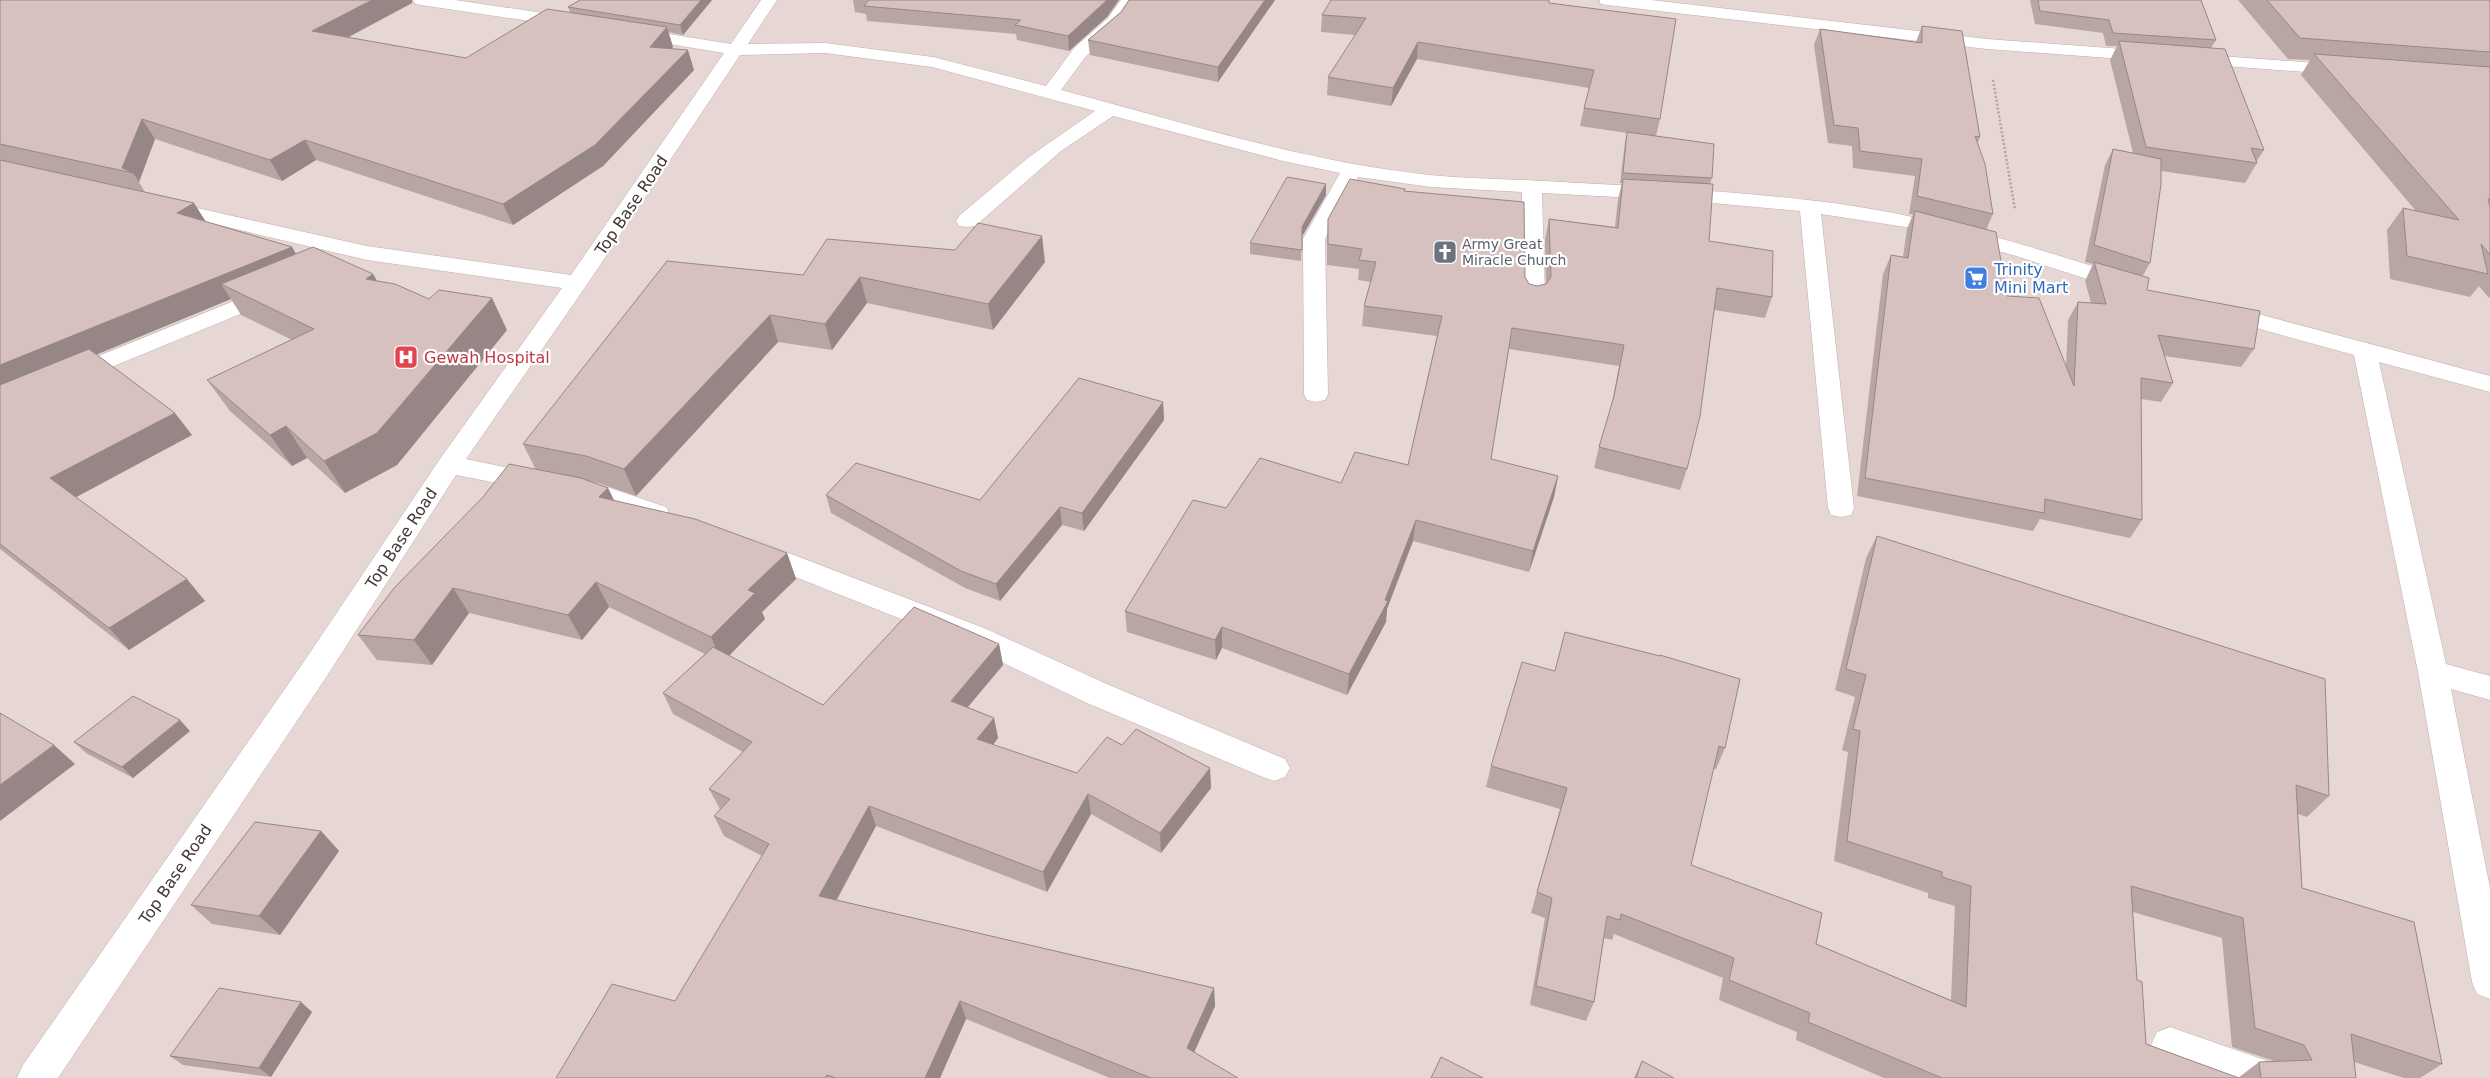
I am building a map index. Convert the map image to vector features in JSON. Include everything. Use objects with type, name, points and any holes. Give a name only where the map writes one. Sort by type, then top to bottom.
[{"type":"street","points":[[421,0],[586,25]]},
{"type":"street","name":"Top Base Road","points":[[36,1078],[316,668],[448,465],[578,282],[737,50],[769,0]]},
{"type":"street","points":[[1050,93],[1080,52],[1114,22],[1130,0]]},
{"type":"street","points":[[1607,0],[1987,44],[2362,72]]},
{"type":"street","points":[[615,30],[737,50],[825,48],[923,61],[1290,157],[1352,170],[1431,181],[1532,188],[1691,195],[1810,206],[1914,222],[2021,250],[2146,290]]},
{"type":"street","points":[[967,221],[1080,126],[1110,109]]},
{"type":"street","points":[[1316,394],[1314,239],[1334,199],[1352,170]]},
{"type":"street","points":[[1532,188],[1534,298]]},
{"type":"street","points":[[145,202],[367,253],[578,282]]},
{"type":"street","points":[[1810,206],[1841,508]]},
{"type":"street","points":[[330,268],[367,253]]},
{"type":"street","points":[[0,405],[294,284]]},
{"type":"street","points":[[2201,305],[2490,384]]},
{"type":"street","points":[[2365,350],[2433,672],[2490,982]]},
{"type":"street","points":[[448,465],[598,494],[680,523]]},
{"type":"street","points":[[734,542],[974,636],[1098,694],[1274,768]]},
{"type":"street","points":[[2433,672],[2490,688]]},
{"type":"street","points":[[2170,1045],[2266,1078]]},
{"type":"path","points":[[1987,44],[2021,250]]},
{"type":"shaded area","points":[[0,0],[2490,0],[2490,1078],[0,1078]]},
{"type":"building","points":[[0,0],[372,0],[312,31],[466,58],[547,9],[667,27],[650,47],[688,50],[595,145],[503,204],[305,140],[270,160],[142,119],[122,168],[133,173],[0,144]]},
{"type":"building","points":[[580,0],[701,0],[680,25],[568,7]]},
{"type":"building","points":[[869,0],[1107,0],[1068,36],[1015,25],[1021,20],[864,6]]},
{"type":"building","points":[[1129,0],[1265,0],[1218,67],[1088,40],[1121,12]]},
{"type":"building","points":[[1331,0],[1549,0],[1549,3],[1676,19],[1660,119],[1584,108],[1594,70],[1418,42],[1393,88],[1328,77],[1366,18],[1322,15]]},
{"type":"building","points":[[2038,0],[2201,0],[2216,40],[2113,33],[2109,20],[2040,11]]},
{"type":"building","points":[[2267,0],[2490,0],[2490,52],[2300,38]]},
{"type":"building","points":[[1922,26],[1962,31],[1980,137],[1975,136],[1985,164],[1993,214],[1917,196],[1922,159],[1860,151],[1858,128],[1834,125],[1820,29],[1922,43]]},
{"type":"building","points":[[2119,41],[2225,49],[2264,150],[2251,148],[2257,163],[2146,147]]},
{"type":"building","points":[[2314,54],[2490,67],[2490,199],[2488,199],[2490,207],[2490,255],[2481,244],[2488,274],[2407,256],[2403,208],[2459,220]]},
{"type":"building","points":[[1627,132],[1714,144],[1712,178],[1623,173]]},
{"type":"building","points":[[2113,149],[2161,159],[2161,184],[2150,263],[2094,245]]},
{"type":"building","points":[[0,160],[194,203],[177,213],[292,247],[0,365]]},
{"type":"building","points":[[1287,177],[1326,184],[1302,227],[1302,250],[1250,243]]},
{"type":"building","points":[[1350,179],[1405,189],[1404,191],[1524,202],[1525,277],[1529,284],[1537,286],[1546,284],[1551,277],[1549,219],[1618,228],[1623,179],[1713,184],[1709,241],[1773,251],[1772,297],[1717,288],[1700,416],[1687,469],[1599,447],[1614,396],[1624,345],[1512,328],[1491,459],[1558,476],[1533,551],[1416,520],[1385,600],[1388,601],[1349,674],[1222,627],[1215,640],[1125,611],[1193,500],[1226,508],[1260,458],[1341,483],[1355,452],[1408,465],[1442,316],[1364,306],[1376,262],[1359,260],[1362,249],[1328,244],[1328,219]]},
{"type":"building","points":[[1915,211],[1996,232],[2007,296],[2039,298],[2074,386],[2078,302],[2106,304],[2094,262],[2149,278],[2147,290],[2260,311],[2254,349],[2158,335],[2173,383],[2141,378],[2142,520],[2045,499],[2044,513],[1865,478],[1891,255],[1908,258]]},
{"type":"building","points":[[978,223],[1042,236],[988,304],[860,277],[825,324],[770,315],[624,469],[586,456],[523,444],[667,261],[803,275],[827,239],[955,250]]},
{"type":"building","points":[[313,247],[373,274],[366,279],[395,284],[429,299],[439,290],[492,298],[377,433],[324,461],[286,426],[270,435],[207,380],[314,329],[221,284]]},
{"type":"building","points":[[89,349],[175,413],[50,478],[187,579],[109,628],[0,544],[0,385]]},
{"type":"building","points":[[1079,378],[1163,402],[1082,513],[1060,507],[996,584],[961,571],[826,495],[856,463],[980,500]]},
{"type":"building","points":[[509,464],[581,478],[608,488],[599,497],[695,519],[787,553],[748,590],[755,593],[711,637],[596,582],[568,615],[453,588],[414,640],[358,635],[395,587],[483,497]]},
{"type":"building","points":[[1877,536],[2325,679],[2329,796],[2296,785],[2302,888],[2414,922],[2442,1064],[2351,1034],[2356,1078],[2261,1078],[2259,1062],[2312,1060],[2304,1045],[2255,1028],[2243,918],[2131,886],[2137,980],[2142,982],[2146,1044],[2239,1078],[1942,1078],[1808,1022],[1810,1013],[1729,980],[1734,958],[1621,914],[1620,920],[1607,916],[1594,1002],[1536,986],[1552,898],[1537,892],[1567,788],[1491,766],[1522,662],[1555,671],[1565,632],[1660,655],[1740,679],[1725,748],[1719,746],[1691,865],[1822,913],[1816,944],[1966,1007],[1971,886],[1942,877],[1942,872],[1847,841],[1860,731],[1853,729],[1866,675],[1846,669]]},
{"type":"building","points":[[914,607],[999,644],[951,701],[994,718],[977,739],[1077,773],[1107,737],[1122,745],[1136,729],[1210,768],[1160,833],[1088,794],[1043,872],[869,806],[819,896],[1214,988],[1187,1048],[1238,1078],[1151,1078],[960,1001],[925,1078],[836,1078],[827,1075],[825,1078],[556,1078],[612,984],[675,1001],[769,844],[714,816],[730,799],[709,789],[752,742],[663,693],[713,647],[823,705]]},
{"type":"building","points":[[133,696],[180,720],[122,767],[74,742]]},
{"type":"building","points":[[0,713],[54,745],[0,785]]},
{"type":"building","points":[[255,822],[321,831],[259,916],[191,905]]},
{"type":"building","points":[[219,988],[301,1002],[259,1068],[170,1056]]},
{"type":"building","points":[[1441,1057],[1483,1078],[1431,1078]]},
{"type":"building","points":[[1642,1061],[1674,1078],[1636,1078]]},
{"type":"place","name":"Army Great Miracle Church","points":[[1445,252]]},
{"type":"place","name":"Trinity Mini Mart","points":[[1976,278]]},
{"type":"place","name":"Gewah Hospital","points":[[406,357]]}]
